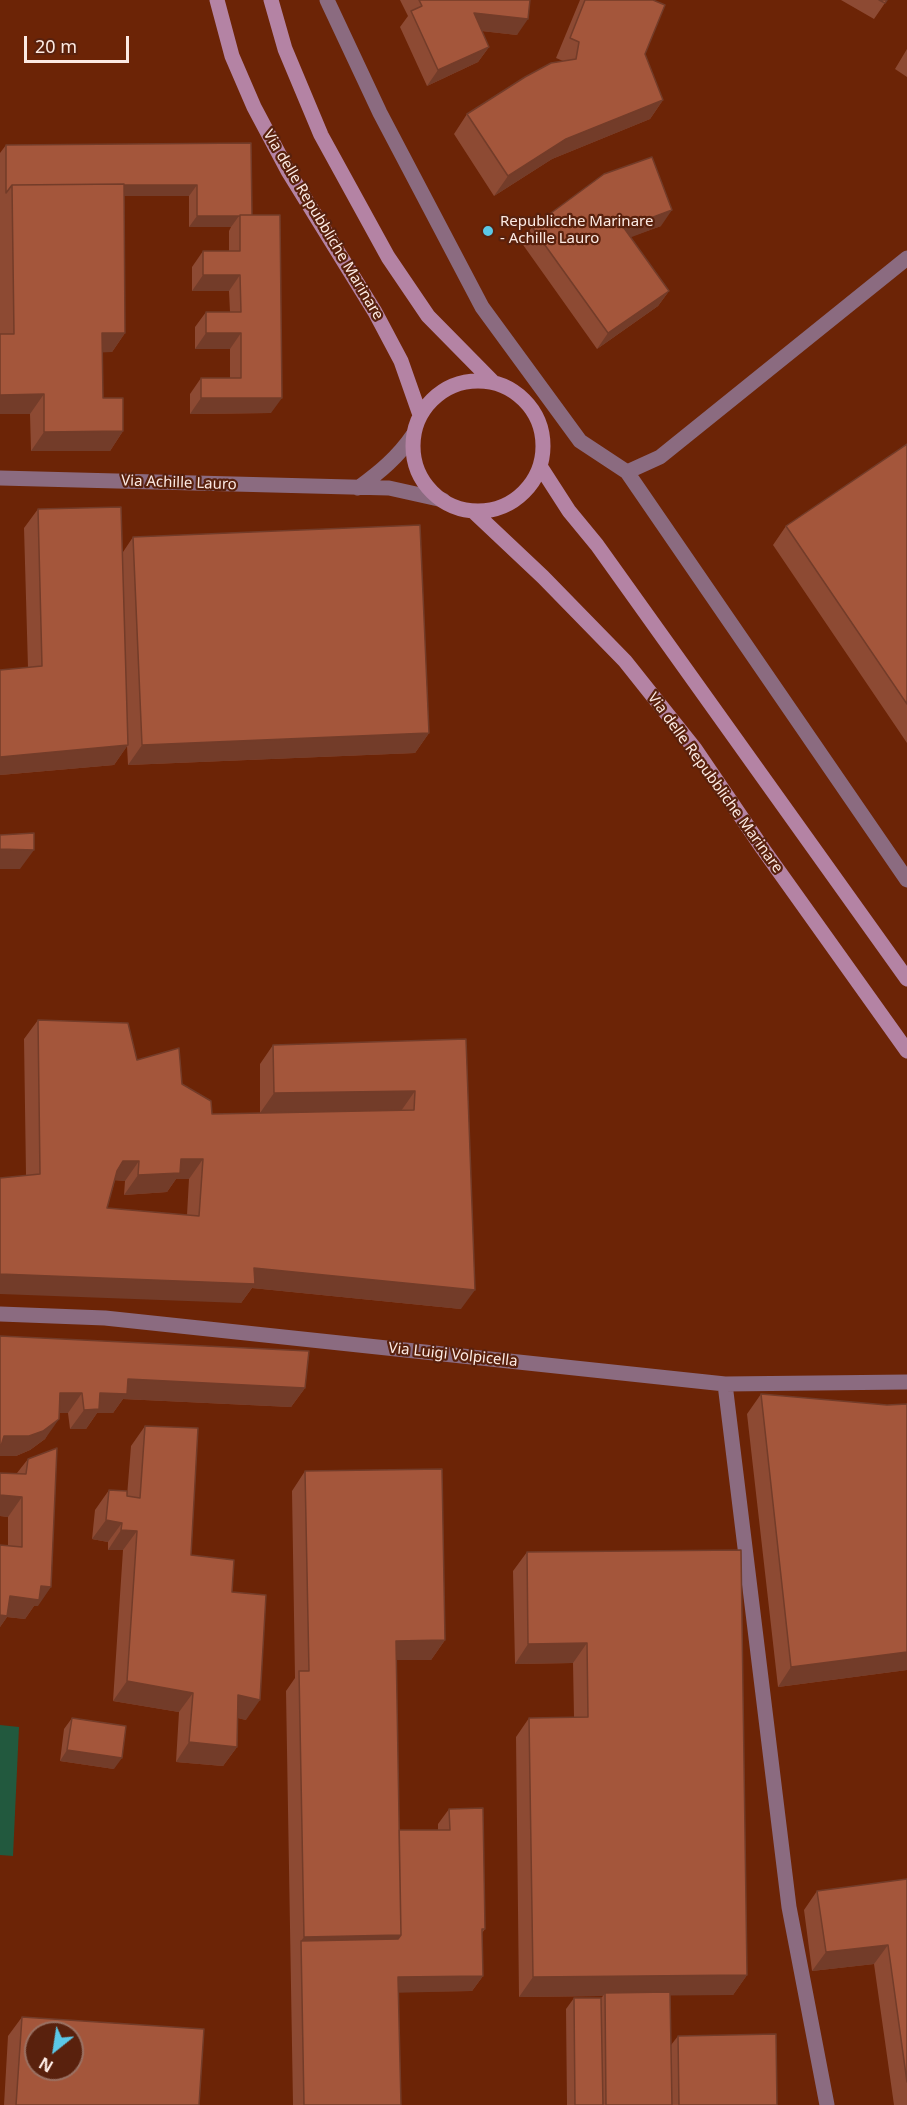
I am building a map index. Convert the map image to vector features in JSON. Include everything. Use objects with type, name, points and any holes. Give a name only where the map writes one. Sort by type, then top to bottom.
[{"type":"main road","name":"Via delle Repubbliche Marinare","points":[[218,0],[232,56],[254,107],[288,171],[375,312],[400,361],[420,415]]},
{"type":"main road","name":"Via delle Repubbliche Marinare","points":[[272,0],[285,49],[321,135],[388,256],[428,316],[493,382]]},
{"type":"main road","name":"Via delle Repubbliche Marinare","points":[[471,381],[493,382],[521,397],[535,414],[542,434],[540,466],[530,485],[514,500],[495,508],[473,511],[462,509],[434,494],[420,477],[414,456],[413,435],[420,415],[433,398],[451,386],[471,381]]},
{"type":"main road","points":[[540,466],[569,511],[597,545],[907,979]]},
{"type":"main road","name":"Via delle Repubbliche Marinare","points":[[473,511],[543,577],[625,661],[695,749],[907,1051]]},
{"type":"street","points":[[327,0],[380,113],[482,307],[580,441],[627,472],[907,880]]},
{"type":"street","points":[[627,472],[660,457],[907,258]]},
{"type":"street","points":[[358,488],[387,466],[413,435]]},
{"type":"street","name":"Via Achille Lauro","points":[[0,478],[390,489],[442,500]]},
{"type":"street","name":"Via Luigi Volpicella","points":[[0,1314],[105,1317],[726,1384],[907,1382]]},
{"type":"street","points":[[726,1384],[789,1907],[827,2105]]},
{"type":"green space","points":[[0,1725],[19,1727],[13,1856],[0,1855]]},
{"type":"building","points":[[419,0],[530,0],[528,19],[474,13],[489,47],[438,70],[411,11],[422,6]]},
{"type":"building","points":[[585,0],[653,0],[665,5],[645,54],[663,100],[566,139],[508,176],[467,114],[551,63],[576,59],[579,42],[570,38]]},
{"type":"building","points":[[251,143],[252,215],[197,216],[197,185],[12,185],[6,193],[6,145]]},
{"type":"building","points":[[652,157],[672,210],[624,228],[669,291],[608,333],[532,227],[604,174]]},
{"type":"building","points":[[124,184],[125,333],[102,333],[103,398],[123,398],[123,431],[44,432],[44,394],[0,395],[0,334],[14,334],[12,185]]},
{"type":"building","points":[[240,215],[280,215],[282,398],[201,398],[201,378],[241,378],[241,333],[206,333],[206,312],[241,312],[240,275],[203,275],[203,251],[240,251]]},
{"type":"building","points":[[907,444],[907,704],[786,526]]},
{"type":"building","points":[[121,507],[128,745],[0,757],[0,670],[42,666],[38,509]]},
{"type":"building","points":[[420,525],[429,733],[142,745],[133,537]]},
{"type":"building","points":[[34,833],[34,850],[0,849],[0,835]]},
{"type":"building","points":[[38,1020],[128,1023],[137,1060],[179,1048],[182,1084],[211,1101],[212,1114],[414,1110],[415,1091],[274,1093],[273,1045],[466,1039],[475,1290],[254,1268],[255,1284],[0,1274],[0,1178],[40,1174]],"holes":[[[181,1159],[203,1159],[199,1216],[107,1208],[117,1171],[123,1161],[139,1161],[138,1175],[180,1173]]]},
{"type":"building","points":[[0,1336],[309,1351],[305,1388],[128,1379],[127,1394],[100,1393],[99,1409],[84,1410],[82,1393],[60,1393],[59,1419],[43,1431],[29,1436],[4,1436],[0,1446]]},
{"type":"building","points":[[761,1394],[887,1405],[907,1404],[907,1652],[791,1667]]},
{"type":"building","points":[[145,1426],[198,1428],[191,1555],[234,1560],[232,1592],[266,1595],[260,1700],[238,1695],[237,1747],[189,1742],[193,1693],[127,1681],[137,1531],[121,1530],[122,1523],[106,1520],[109,1490],[127,1491],[127,1496],[140,1498]]},
{"type":"building","points":[[57,1448],[51,1587],[41,1586],[39,1600],[10,1596],[7,1616],[0,1615],[0,1545],[22,1547],[22,1497],[0,1495],[0,1473],[26,1474],[28,1459]]},
{"type":"building","points":[[442,1469],[445,1640],[396,1641],[401,1935],[304,1937],[299,1671],[309,1671],[305,1471]]},
{"type":"building","points":[[741,1550],[747,1975],[533,1977],[529,1718],[588,1717],[587,1643],[528,1644],[527,1552]]},
{"type":"building","points":[[72,1718],[126,1726],[122,1758],[67,1750]]},
{"type":"building","points":[[483,1808],[485,1929],[482,1929],[483,1976],[398,1977],[401,2105],[304,2105],[301,1941],[398,1939],[401,1935],[399,1830],[450,1830],[449,1809]]},
{"type":"building","points":[[907,1879],[907,2082],[888,1945],[826,1952],[817,1891]]},
{"type":"building","points":[[670,1992],[672,2105],[606,2105],[605,1993]]},
{"type":"building","points":[[574,1998],[601,1998],[603,2105],[575,2105]]},
{"type":"building","points":[[22,2017],[83,2021],[24,2021],[24,2081],[84,2081],[84,2021],[204,2029],[199,2105],[16,2105]]},
{"type":"building","points":[[776,2034],[777,2105],[679,2105],[678,2036]]},
{"type":"place","name":"Republicche Marinare - Achille Lauro","points":[[488,231]]}]
